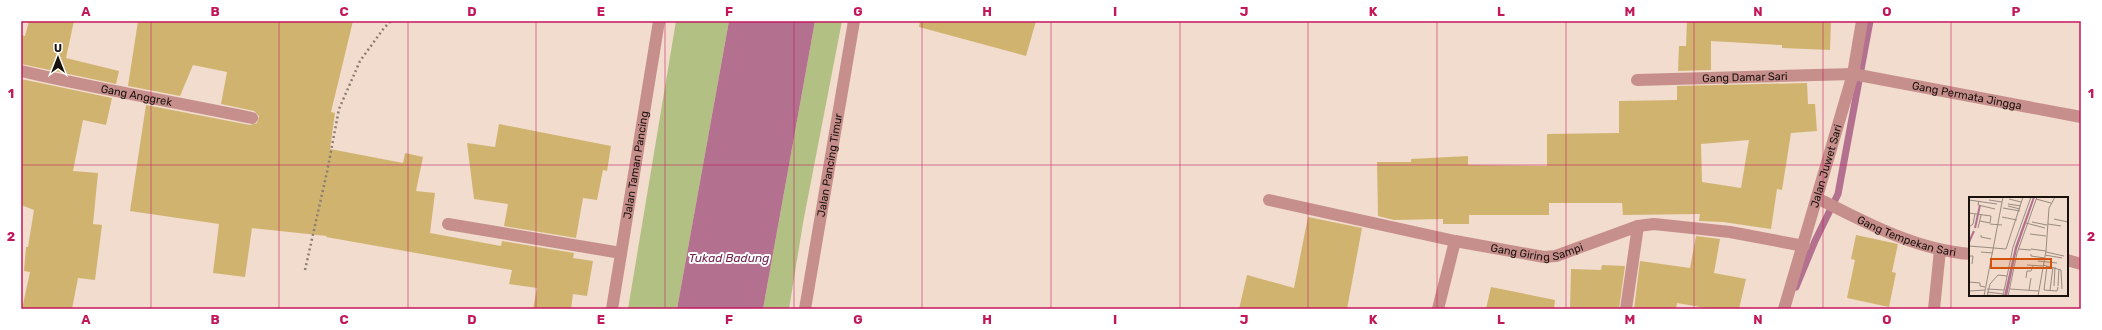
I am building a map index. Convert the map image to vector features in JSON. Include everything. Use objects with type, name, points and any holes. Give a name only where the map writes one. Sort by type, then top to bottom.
[{"type":"street","name":"Jalan Taman Pancing","points":[[612,309],[659,21]]},
{"type":"street","name":"Jalan Pancing Timur","points":[[805,309],[854,21]]},
{"type":"street","name":"Jalan Juwet Sari","points":[[1784,309],[1854,74],[1862,21]]},
{"type":"street","name":"Gang Anggrek","points":[[21,71],[98,89],[167,100],[252,118]]},
{"type":"street","name":"Gang Permata Jingga","points":[[1854,74],[2081,117]]},
{"type":"street","name":"Gang Damar Sari","points":[[1637,80],[1854,74]]},
{"type":"street","name":"Gang Tempekan Sari","points":[[1817,198],[1846,214],[1940,250],[1969,254]]},
{"type":"street","name":"Gang Giring Sampi","points":[[1269,200],[1455,241],[1544,257],[1556,256],[1638,226],[1654,224],[1730,232],[1804,246]]},
{"type":"street","points":[[448,224],[621,253]]},
{"type":"street","points":[[1626,309],[1638,226]]},
{"type":"street","points":[[1438,309],[1455,241]]},
{"type":"street","points":[[1934,309],[1940,250]]},
{"type":"street","points":[[2068,260],[2081,264]]},
{"type":"path","points":[[305,270],[327,172],[339,109],[360,61],[384,28],[391,21]]},
{"type":"green space","points":[[676,21],[729,21],[677,309],[628,309]]},
{"type":"green space","points":[[815,21],[842,21],[803,223],[789,309],[763,309]]},
{"type":"water","name":"Tukad Badung","points":[[729,21],[815,21],[763,309],[677,309]]},
{"type":"building","points":[[29,21],[74,21],[66,58],[119,71],[116,84],[21,64],[21,35],[25,36]]},
{"type":"building","points":[[138,21],[353,21],[331,112],[335,113],[330,149],[403,163],[405,153],[423,157],[416,191],[435,193],[430,233],[501,246],[502,241],[574,253],[573,258],[593,261],[587,296],[573,294],[571,309],[533,309],[537,288],[509,284],[512,270],[326,237],[327,236],[252,228],[245,277],[213,273],[219,224],[130,211],[146,105],[250,125],[257,123],[259,116],[254,111],[221,104],[227,72],[193,65],[180,96],[128,86]]},
{"type":"building","points":[[920,21],[1036,21],[1026,56],[919,27]]},
{"type":"building","points":[[1687,21],[1831,21],[1830,50],[1782,48],[1782,45],[1711,41],[1711,70],[1678,71],[1679,46],[1686,46]]},
{"type":"building","points":[[21,79],[112,98],[106,125],[83,120],[73,171],[98,173],[93,224],[102,225],[95,280],[78,278],[72,309],[22,309],[30,272],[24,271],[26,247],[28,247],[34,210],[21,205]]},
{"type":"building","points":[[1807,83],[1808,104],[1815,104],[1817,131],[1791,133],[1782,190],[1777,189],[1771,229],[1723,222],[1699,221],[1700,214],[1623,215],[1622,203],[1549,203],[1549,215],[1469,215],[1469,224],[1443,224],[1443,219],[1394,220],[1378,216],[1377,162],[1411,162],[1411,159],[1468,156],[1468,165],[1547,166],[1547,134],[1619,133],[1619,101],[1677,100],[1677,86]],"holes":[[[1749,140],[1741,188],[1702,182],[1701,144]]]},
{"type":"building","points":[[499,124],[611,146],[607,171],[603,170],[597,200],[583,198],[576,238],[504,226],[508,204],[474,199],[467,143],[495,147]]},
{"type":"building","points":[[1308,217],[1362,228],[1347,309],[1239,309],[1247,275],[1294,288]]},
{"type":"building","points":[[1856,235],[1898,244],[1892,272],[1896,273],[1889,307],[1847,298],[1855,260],[1851,259]]},
{"type":"building","points":[[1696,236],[1720,239],[1714,273],[1746,279],[1739,309],[1712,309],[1677,303],[1676,309],[1634,309],[1640,261],[1690,268]]},
{"type":"building","points":[[1602,265],[1625,266],[1619,309],[1570,309],[1571,269],[1601,270]]},
{"type":"building","points":[[1491,287],[1555,300],[1554,309],[1486,309]]},
{"type":"waterway","points":[[1796,287],[1815,241],[1838,194],[1870,21]]}]
